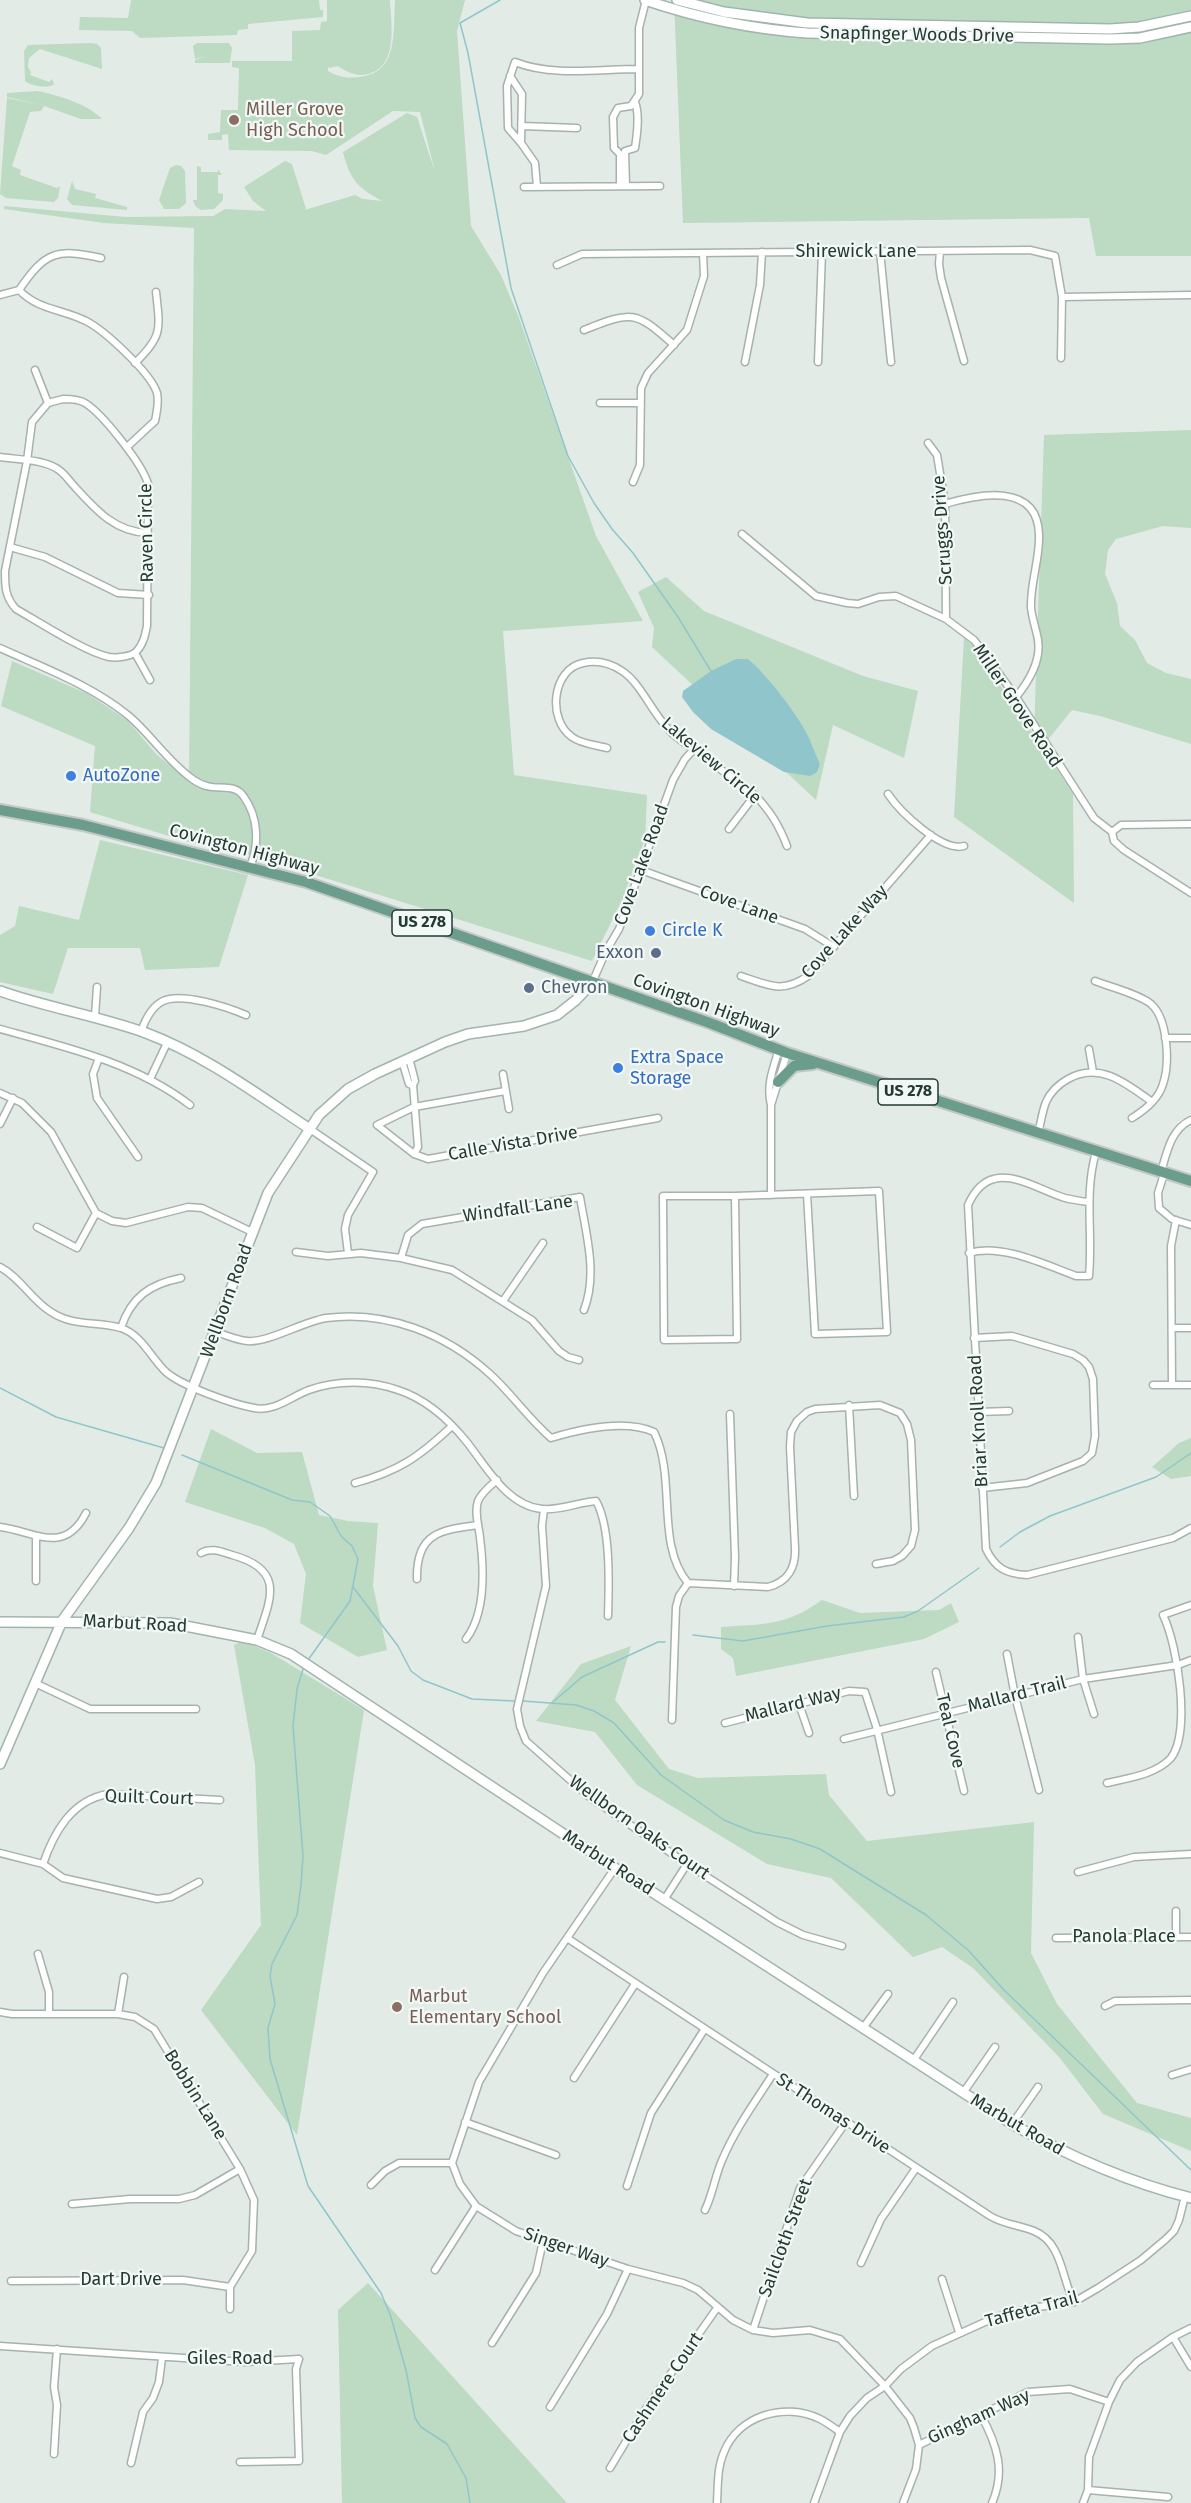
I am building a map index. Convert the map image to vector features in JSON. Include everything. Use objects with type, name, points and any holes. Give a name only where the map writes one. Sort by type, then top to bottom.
[{"type":"main road","name":"Covington Highway","points":[[0,810],[83,825],[306,882],[819,1064],[1191,1181]]},
{"type":"main road","points":[[778,1082],[794,1066],[819,1064]]},
{"type":"street","name":"Snapfinger Woods Drive","points":[[646,0],[722,22],[783,26],[1104,34],[1140,38],[1191,27]]},
{"type":"street","points":[[623,186],[620,154],[614,148],[613,117],[618,108],[631,106],[639,94],[639,28],[646,0]]},
{"type":"street","name":"Snapfinger Woods Drive","points":[[677,0],[783,26]]},
{"type":"street","name":"Snapfinger Woods Drive","points":[[1104,34],[1191,16]]},
{"type":"street","points":[[537,187],[535,163],[508,128],[507,96],[514,62],[537,69],[574,71],[639,69]]},
{"type":"street","points":[[510,76],[522,94],[521,143]]},
{"type":"street","points":[[623,186],[625,152],[635,148],[636,142],[637,108],[634,102]]},
{"type":"street","points":[[522,126],[577,128]]},
{"type":"street","points":[[524,187],[660,186]]},
{"type":"street","name":"Shirewick Lane","points":[[557,265],[582,254],[1030,250],[1055,256],[1062,297],[1061,358]]},
{"type":"street","points":[[880,251],[891,362]]},
{"type":"street","points":[[940,251],[941,278],[964,361]]},
{"type":"street","points":[[745,362],[760,285],[762,252]]},
{"type":"street","points":[[818,362],[822,252]]},
{"type":"street","points":[[0,295],[19,290],[34,268],[47,258],[64,253],[101,258]]},
{"type":"street","points":[[633,482],[640,465],[640,388],[648,373],[687,330],[705,276],[703,253]]},
{"type":"street","points":[[19,290],[28,300],[39,306],[92,325],[135,363],[150,381],[157,393],[155,421],[127,447]]},
{"type":"street","points":[[135,363],[151,347],[159,333],[156,292]]},
{"type":"street","points":[[1062,297],[1191,294]]},
{"type":"street","points":[[584,330],[616,318],[636,316],[645,320],[674,345]]},
{"type":"street","points":[[35,370],[48,403],[32,422],[27,461],[5,571],[5,589],[9,602],[16,609],[110,657],[124,657],[135,653],[150,680]]},
{"type":"street","name":"Raven Circle","points":[[48,403],[63,399],[85,403],[127,447],[146,474],[149,595],[144,641],[135,653]]},
{"type":"street","points":[[600,403],[640,403]]},
{"type":"street","name":"Scruggs Drive","points":[[928,443],[937,455],[945,504],[946,619]]},
{"type":"street","points":[[0,457],[46,464],[60,470],[99,513],[117,526],[134,532],[148,532]]},
{"type":"street","points":[[945,504],[999,494],[1010,495],[1024,502],[1037,520],[1039,536],[1031,608],[1038,635],[1038,651],[1034,672],[1016,697]]},
{"type":"street","name":"Miller Grove Road","points":[[742,534],[816,596],[858,604],[879,597],[896,596],[946,619],[974,640],[1016,697],[1094,818],[1112,832],[1114,841],[1124,850],[1191,893]]},
{"type":"street","points":[[10,548],[45,557],[118,593],[149,595]]},
{"type":"street","points":[[0,648],[92,690],[130,717],[155,745],[191,778],[206,786],[232,788],[244,796],[254,816],[256,834],[255,854],[250,867]]},
{"type":"street","name":"Lakeview Circle","points":[[607,748],[571,737],[558,716],[557,701],[561,678],[567,670],[577,664],[601,662],[625,673],[634,681],[659,720],[672,734],[755,795],[774,816],[787,846]]},
{"type":"street","name":"Cove Lake Road","points":[[592,982],[619,929],[673,780],[694,749]]},
{"type":"street","points":[[888,794],[904,813],[931,835],[946,845],[964,846]]},
{"type":"street","points":[[729,829],[755,795]]},
{"type":"street","points":[[1112,832],[1121,825],[1191,824]]},
{"type":"street","name":"Cove Lake Way","points":[[741,976],[781,988],[795,985],[821,963],[931,835]]},
{"type":"street","name":"Cove Lane","points":[[642,870],[805,929],[834,947]]},
{"type":"street","points":[[1095,981],[1148,1002],[1157,1010],[1164,1024],[1163,1084],[1152,1102],[1132,1118]]},
{"type":"street","name":"Wellborn Road","points":[[0,1764],[62,1621],[129,1528],[156,1483],[268,1193],[319,1115],[348,1089],[406,1059],[468,1034],[524,1026],[548,1019],[566,1008],[592,982]]},
{"type":"street","points":[[95,1016],[97,987]]},
{"type":"street","points":[[0,991],[95,1016],[167,1043],[203,1061],[373,1172],[348,1215],[345,1229],[348,1253]]},
{"type":"street","points":[[141,1032],[146,1019],[155,1007],[171,999],[185,999],[230,1008],[246,1015]]},
{"type":"street","points":[[0,1029],[79,1050],[150,1079],[190,1105]]},
{"type":"street","points":[[1165,1038],[1191,1038]]},
{"type":"street","points":[[150,1079],[167,1043]]},
{"type":"street","points":[[1089,1049],[1093,1072]]},
{"type":"street","points":[[771,1105],[778,1082],[783,1051]]},
{"type":"street","points":[[771,1195],[771,1105],[768,1093],[770,1078],[783,1051]]},
{"type":"street","points":[[99,1058],[93,1074],[97,1098],[138,1157]]},
{"type":"street","points":[[406,1059],[409,1084],[413,1085],[414,1107],[418,1146],[414,1154],[377,1125],[414,1107],[505,1091]]},
{"type":"street","points":[[1038,1134],[1047,1101],[1054,1089],[1075,1075],[1093,1072],[1115,1077],[1152,1102]]},
{"type":"street","points":[[503,1074],[508,1109]]},
{"type":"street","points":[[0,1093],[13,1098],[31,1111],[51,1132],[96,1213],[112,1221],[126,1223],[189,1207],[202,1208],[252,1232]]},
{"type":"street","points":[[0,1124],[13,1098]]},
{"type":"street","name":"Calle Vista Drive","points":[[414,1154],[428,1159],[658,1119]]},
{"type":"street","points":[[1191,1120],[1183,1123],[1173,1137],[1158,1193],[1159,1208],[1176,1220],[1191,1225]]},
{"type":"street","points":[[969,1253],[978,1250],[1003,1252],[1076,1276],[1089,1276],[1088,1202],[1090,1171],[1096,1152]]},
{"type":"street","name":"Briar Knoll Road","points":[[1088,1202],[1066,1198],[1018,1181],[995,1179],[984,1184],[973,1194],[968,1204],[986,1549],[991,1561],[1001,1570],[1027,1575],[1173,1539],[1191,1528]]},
{"type":"street","points":[[735,1196],[737,1339],[664,1340],[663,1196],[879,1191],[887,1332],[815,1334],[807,1194]]},
{"type":"street","name":"Windfall Lane","points":[[401,1258],[408,1235],[422,1224],[580,1197],[590,1257],[591,1293],[584,1310]]},
{"type":"street","points":[[37,1227],[77,1248],[96,1213]]},
{"type":"street","points":[[1172,1385],[1171,1246],[1176,1220]]},
{"type":"street","points":[[503,1301],[543,1243]]},
{"type":"street","points":[[296,1252],[328,1256],[348,1253],[401,1258],[452,1270],[532,1320],[559,1351],[579,1360]]},
{"type":"street","points":[[0,1267],[18,1279],[35,1299],[56,1315],[81,1324],[121,1328],[138,1339],[165,1371],[178,1381],[259,1409],[269,1409],[325,1386],[364,1383],[380,1385],[414,1396],[430,1406],[452,1426],[497,1479],[520,1502],[544,1509],[596,1501],[605,1534],[610,1570],[608,1616]]},
{"type":"street","points":[[121,1328],[128,1310],[143,1292],[158,1284],[181,1278]]},
{"type":"street","points":[[216,1332],[247,1341],[326,1318],[389,1320],[430,1334],[474,1361],[491,1375],[525,1414],[550,1438],[620,1425],[634,1425],[654,1431],[664,1462],[675,1566],[688,1583],[713,1586],[768,1587],[776,1585],[792,1570],[795,1548],[791,1432],[797,1421],[807,1412],[824,1407],[880,1405],[900,1413],[907,1424],[911,1440],[914,1538],[902,1556],[893,1561],[876,1564]]},
{"type":"street","points":[[1172,1328],[1191,1328]]},
{"type":"street","points":[[974,1338],[1012,1336],[1073,1354],[1089,1367],[1093,1380],[1095,1436],[1092,1453],[1083,1461],[1018,1485],[982,1488]]},
{"type":"street","points":[[1153,1385],[1191,1385]]},
{"type":"street","points":[[849,1406],[854,1497]]},
{"type":"street","points":[[978,1412],[1009,1411]]},
{"type":"street","points":[[730,1414],[734,1586]]},
{"type":"street","points":[[355,1483],[393,1472],[404,1466],[431,1446],[452,1426]]},
{"type":"street","points":[[466,1639],[471,1633],[481,1603],[484,1578],[476,1511],[478,1500],[497,1479]]},
{"type":"street","name":"Wellborn Oaks Court","points":[[544,1509],[542,1526],[546,1586],[517,1709],[526,1741],[587,1795],[687,1864],[777,1922],[803,1935],[842,1946]]},
{"type":"street","points":[[0,1527],[36,1538],[54,1538],[68,1533],[80,1524],[86,1513]]},
{"type":"street","points":[[417,1579],[417,1560],[421,1549],[435,1535],[444,1531],[478,1525]]},
{"type":"street","points":[[36,1538],[36,1581]]},
{"type":"street","points":[[201,1553],[206,1549],[214,1550],[247,1559],[259,1566],[267,1578],[271,1597],[257,1640]]},
{"type":"street","points":[[672,1720],[676,1607],[679,1596],[688,1583]]},
{"type":"street","points":[[72,1605],[79,1622]]},
{"type":"street","points":[[1107,1783],[1159,1768],[1172,1758],[1181,1744],[1185,1723],[1178,1665],[1163,1615],[1191,1605]]},
{"type":"street","name":"Marbut Road","points":[[0,1622],[171,1623],[257,1640],[291,1654],[664,1900],[1012,2124],[1056,2149],[1102,2168],[1188,2197]]},
{"type":"street","points":[[1077,1637],[1083,1679],[1094,1714]]},
{"type":"street","points":[[1007,1654],[1015,1696],[1039,1790]]},
{"type":"street","name":"Mallard Trail","points":[[844,1739],[1083,1679],[1178,1665],[1191,1660]]},
{"type":"street","name":"Teal Cove","points":[[936,1672],[964,1791]]},
{"type":"street","points":[[35,1683],[90,1709],[196,1708]]},
{"type":"street","name":"Mallard Way","points":[[725,1723],[849,1691],[865,1692],[877,1729],[891,1792]]},
{"type":"street","points":[[799,1704],[809,1733]]},
{"type":"street","name":"Quilt Court","points":[[43,1864],[51,1841],[59,1828],[83,1803],[95,1796],[108,1794],[220,1800]]},
{"type":"street","points":[[0,1854],[43,1864],[63,1878],[157,1899],[171,1897],[199,1882]]},
{"type":"street","points":[[1078,1872],[1134,1857],[1191,1854]]},
{"type":"street","points":[[664,1900],[687,1864]]},
{"type":"street","points":[[371,2185],[385,2171],[399,2163],[452,2163],[478,2082],[489,2061],[543,1973],[615,1868]]},
{"type":"street","points":[[1176,1911],[1176,1937]]},
{"type":"street","name":"Panola Place","points":[[1056,1938],[1191,1937]]},
{"type":"street","name":"St Thomas Drive","points":[[567,1938],[1000,2222],[1033,2230],[1048,2240],[1056,2251],[1067,2290],[1074,2302]]},
{"type":"street","points":[[38,1954],[49,1992],[49,2014]]},
{"type":"street","points":[[118,2014],[124,1977]]},
{"type":"street","points":[[574,2078],[635,1984]]},
{"type":"street","points":[[863,2028],[888,1994]]},
{"type":"street","points":[[1105,2006],[1115,2001],[1191,2000]]},
{"type":"street","points":[[913,2061],[953,2002]]},
{"type":"street","name":"Bobbin Lane","points":[[0,2012],[118,2014],[135,2017],[154,2029],[240,2169],[254,2200],[255,2224],[252,2251],[230,2287]]},
{"type":"street","points":[[627,2186],[651,2113],[704,2030]]},
{"type":"street","points":[[963,2093],[994,2048]]},
{"type":"street","points":[[1172,2075],[1191,2069]]},
{"type":"street","points":[[705,2210],[711,2198],[717,2172],[734,2133],[773,2074]]},
{"type":"street","points":[[1012,2124],[1038,2087]]},
{"type":"street","points":[[465,2122],[556,2155]]},
{"type":"street","name":"Sailcloth Street","points":[[753,2330],[800,2188],[846,2122]]},
{"type":"street","name":"Singer Way","points":[[452,2163],[463,2191],[476,2206],[516,2232],[628,2269],[683,2283],[698,2290],[717,2308],[753,2330],[773,2333],[810,2330],[840,2339],[885,2386],[910,2418],[919,2445],[916,2469],[903,2503]]},
{"type":"street","points":[[861,2263],[878,2225],[916,2168]]},
{"type":"street","points":[[72,2204],[130,2199],[179,2199],[195,2195],[240,2169]]},
{"type":"street","name":"Taffeta Trail","points":[[814,2503],[840,2432],[850,2416],[867,2398],[885,2386],[921,2353],[959,2332],[1010,2312],[1074,2302],[1141,2260],[1166,2239],[1179,2220],[1188,2197]]},
{"type":"street","points":[[435,2270],[476,2206]]},
{"type":"street","points":[[492,2343],[536,2273],[543,2241]]},
{"type":"street","points":[[550,2407],[607,2314],[628,2269]]},
{"type":"street","points":[[942,2279],[959,2332]]},
{"type":"street","name":"Dart Drive","points":[[11,2281],[183,2280],[230,2287]]},
{"type":"street","points":[[230,2287],[230,2309]]},
{"type":"street","name":"Cashmere Court","points":[[610,2468],[645,2410],[717,2308]]},
{"type":"street","points":[[1083,2503],[1088,2490],[1089,2457],[1109,2402],[1120,2380],[1137,2362],[1173,2337],[1191,2328]]},
{"type":"street","points":[[1173,2337],[1191,2367]]},
{"type":"street","name":"Giles Road","points":[[0,2346],[245,2362],[298,2359],[296,2369],[299,2461],[240,2462]]},
{"type":"street","points":[[54,2454],[57,2405],[54,2387],[57,2349]]},
{"type":"street","points":[[131,2463],[144,2412],[159,2382],[162,2358]]},
{"type":"street","name":"Gingham Way","points":[[919,2445],[953,2426],[1028,2392],[1071,2389],[1109,2402]]},
{"type":"street","points":[[717,2503],[720,2466],[724,2451],[732,2438],[749,2422],[777,2412],[801,2414],[818,2418],[840,2432]]},
{"type":"street","points":[[981,2415],[997,2449],[1000,2466],[999,2482],[992,2503]]},
{"type":"street","points":[[1088,2490],[1168,2497]]},
{"type":"green space","points":[[131,0],[319,0],[323,17],[248,24],[248,29],[238,30],[237,35],[140,38],[132,31],[79,30],[80,17],[128,18]]},
{"type":"green space","points":[[327,0],[390,0],[391,43],[385,62],[378,70],[360,75],[338,66],[329,68],[328,66],[328,71],[350,78],[365,76],[376,72],[384,65],[389,56],[394,35],[395,0],[465,0],[457,31],[471,226],[501,275],[519,318],[596,536],[643,621],[503,631],[514,775],[647,795],[645,839],[622,900],[592,961],[235,850],[192,843],[90,812],[95,746],[1,706],[12,661],[88,694],[128,721],[157,755],[189,780],[194,228],[104,223],[4,209],[4,206],[126,217],[213,216],[225,209],[266,211],[253,201],[244,187],[285,161],[292,164],[306,209],[301,211],[355,195],[363,199],[382,201],[356,182],[343,152],[407,113],[417,117],[435,172],[420,112],[393,111],[326,155],[312,151],[229,150],[228,134],[222,135],[222,140],[208,140],[208,134],[220,132],[221,110],[238,110],[239,68],[232,67],[232,61],[292,61],[292,31],[320,30],[321,22],[327,21]]},
{"type":"green space","points":[[674,0],[1191,0],[1191,256],[1096,256],[1089,218],[683,223]]},
{"type":"green space","points":[[91,43],[101,48],[102,69],[40,49],[29,58],[30,75],[49,82],[52,79],[54,84],[40,86],[25,81],[24,51],[28,45]]},
{"type":"green space","points":[[197,43],[229,43],[232,48],[230,63],[195,63],[195,60],[206,56],[195,59],[193,46]]},
{"type":"green space","points":[[37,91],[81,105],[102,119],[81,119],[44,106],[41,111],[30,112],[12,166],[21,170],[20,175],[57,188],[60,186],[58,198],[54,202],[6,198],[0,194],[7,98],[41,105],[7,97],[7,93]]},
{"type":"green space","points":[[176,165],[181,166],[185,171],[186,203],[179,209],[164,209],[159,200],[170,168]]},
{"type":"green space","points":[[197,166],[201,167],[201,172],[218,172],[218,169],[222,175],[218,175],[218,193],[223,194],[223,200],[214,209],[201,210],[195,206],[193,200],[197,200]]},
{"type":"green space","points":[[72,181],[75,189],[96,194],[95,198],[127,207],[127,210],[72,205],[67,199]]},
{"type":"green space","points":[[1191,430],[1191,528],[1163,526],[1116,539],[1108,550],[1105,574],[1117,603],[1120,626],[1135,640],[1147,663],[1166,673],[1191,679],[1191,744],[1100,716],[1072,710],[1042,747],[1073,794],[1074,903],[954,817],[964,637],[974,647],[1034,735],[1044,435]]},
{"type":"green space","points":[[666,577],[704,611],[863,676],[918,691],[904,758],[833,725],[816,800],[652,647],[654,628],[638,592]]},
{"type":"green space","points":[[100,840],[248,875],[219,967],[145,970],[140,948],[68,948],[53,994],[0,982],[0,935],[15,926],[19,906],[79,920]]},
{"type":"green space","points":[[211,1429],[257,1453],[302,1452],[319,1515],[348,1521],[378,1523],[373,1586],[387,1650],[358,1657],[300,1623],[306,1574],[294,1544],[265,1528],[185,1502]]},
{"type":"green space","points":[[1191,1438],[1191,1476],[1171,1479],[1152,1467],[1179,1443]]},
{"type":"green space","points":[[822,1600],[860,1613],[939,1610],[951,1603],[959,1622],[924,1639],[736,1676],[733,1658],[721,1649],[721,1627],[774,1622],[797,1615]]},
{"type":"green space","points":[[243,1641],[271,1653],[364,1710],[297,2135],[201,2010],[261,1925],[255,1765],[234,1645]]},
{"type":"green space","points":[[631,1646],[615,1700],[669,1769],[698,1778],[826,1774],[829,1795],[867,1841],[1034,1822],[1031,1953],[1057,2004],[1137,2103],[1191,2118],[1191,2151],[1103,2114],[1059,2057],[973,1968],[942,1947],[913,1957],[831,1878],[767,1864],[637,1785],[595,1732],[536,1721],[581,1664]]},
{"type":"green space","points":[[368,2283],[567,2503],[342,2503],[338,2310]]},
{"type":"water","points":[[736,659],[748,659],[782,696],[805,729],[820,764],[817,772],[810,776],[784,772],[711,729],[693,712],[682,697],[683,691],[711,671]]},
{"type":"waterway","points":[[500,0],[460,23],[468,53],[511,288],[568,456],[594,503],[678,617],[711,671]]},
{"type":"waterway","points":[[0,1388],[56,1417],[164,1448]]},
{"type":"waterway","points":[[1000,1547],[1020,1532],[1050,1516],[1156,1477],[1191,1453]]},
{"type":"waterway","points":[[182,1455],[292,1500],[310,1502],[330,1516],[341,1536],[352,1546],[358,1559],[350,1601],[308,1660]]},
{"type":"waterway","points":[[693,1635],[743,1641],[827,1626],[904,1617],[918,1611],[979,1568]]},
{"type":"waterway","points":[[353,1587],[398,1646],[411,1671],[423,1680],[472,1699],[514,1701]]},
{"type":"waterway","points":[[553,1702],[582,1677],[658,1642],[665,1642]]},
{"type":"waterway","points":[[303,1669],[297,1689],[293,1726],[303,1856],[301,1885],[297,1915],[272,1964],[270,1976],[275,2004],[268,2028],[270,2059],[308,2186],[381,2293],[390,2314],[406,2370],[415,2418],[421,2427],[447,2444],[466,2478],[470,2503]]},
{"type":"waterway","points":[[523,1701],[576,1705],[594,1711],[614,1723],[661,1775],[724,1820],[753,1832],[791,1839],[820,1849],[926,1915],[968,1950],[1004,1990],[1191,2170]]},
{"type":"place","name":"Miller Grove High School","points":[[234,120]]},
{"type":"place","name":"AutoZone","points":[[71,776]]},
{"type":"place","name":"Circle K","points":[[650,931]]},
{"type":"place","name":"Exxon","points":[[656,953]]},
{"type":"place","name":"Chevron","points":[[529,988]]},
{"type":"place","name":"Extra Space Storage","points":[[618,1068]]},
{"type":"place","name":"Marbut Elementary School","points":[[397,2007]]}]
